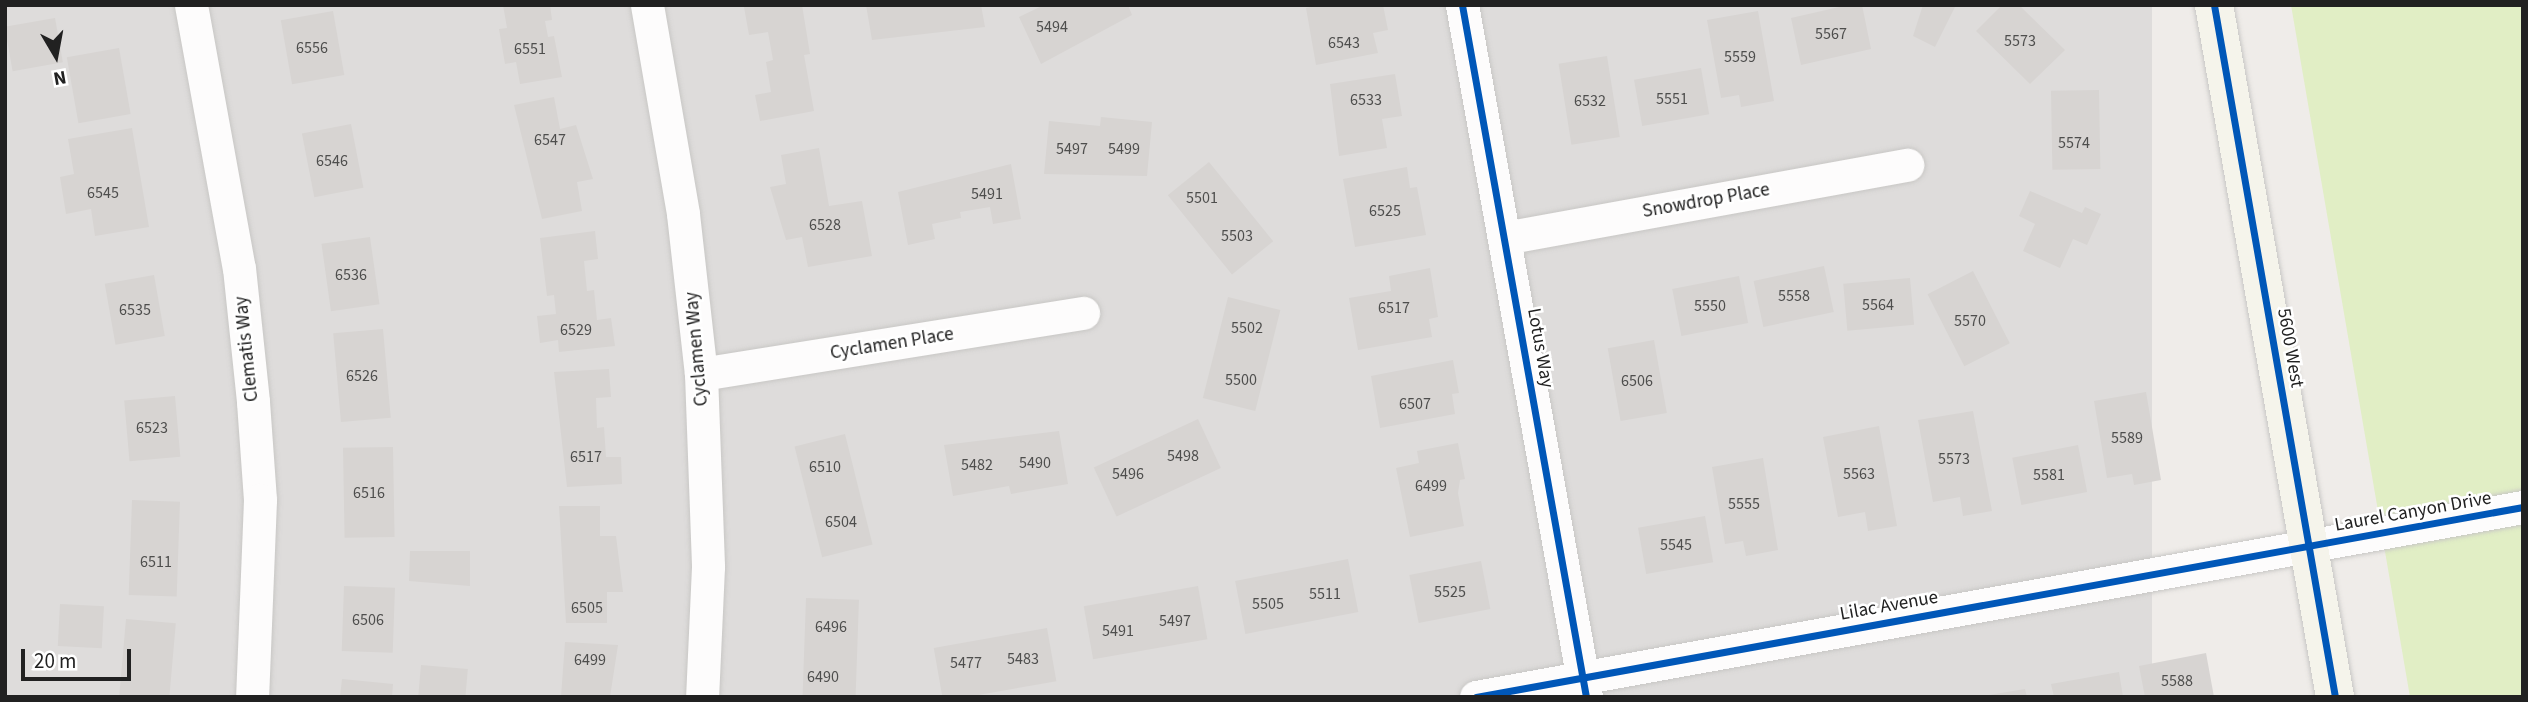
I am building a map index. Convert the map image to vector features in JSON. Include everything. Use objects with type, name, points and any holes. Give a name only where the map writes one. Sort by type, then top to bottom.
[{"type":"main road","name":"5600 West","points":[[2214,5],[2335,697]]},
{"type":"street","name":"Clematis Way","points":[[191,5],[239,268],[253,402],[260,500],[252,697]]},
{"type":"street","name":"Cyclamen Way","points":[[647,5],[683,214],[701,374],[708,567],[702,697]]},
{"type":"street","name":"Lotus Way","points":[[1462,5],[1585,687]]},
{"type":"street","name":"Snowdrop Place","points":[[1504,238],[1907,165]]},
{"type":"street","name":"Cyclamen Place","points":[[701,374],[1083,313]]},
{"type":"street","name":"Laurel Canyon Drive","points":[[2308,547],[2523,508]]},
{"type":"street","name":"Lilac Avenue","points":[[1476,697],[1585,687],[2308,547]]},
{"type":"shaded area","points":[[5,5],[2152,5],[2152,697],[5,697]]},
{"type":"green space","points":[[2291,5],[2523,5],[2523,697],[2410,697]]},
{"type":"building","points":[[503,5],[550,5],[552,20],[545,21],[548,37],[554,36],[562,77],[520,84],[516,62],[505,64],[499,29],[507,28]]},
{"type":"building","points":[[802,5],[810,54],[804,55],[814,111],[760,121],[755,95],[771,92],[766,62],[773,60],[768,32],[749,35],[744,7]]},
{"type":"building","points":[[866,5],[981,5],[985,27],[872,40]]},
{"type":"building","points":[[1044,5],[1128,5],[1132,15],[1041,64],[1019,17]]},
{"type":"building","points":[[1318,5],[1383,5],[1388,30],[1373,33],[1378,53],[1316,65],[1306,8]]},
{"type":"building","points":[[1848,5],[1862,5],[1871,49],[1801,65],[1791,18]]},
{"type":"building","points":[[1923,5],[1956,5],[1935,47],[1913,36]]},
{"type":"building","points":[[2002,5],[2019,5],[2065,50],[2030,84],[1976,31]]},
{"type":"building","points":[[333,11],[344,75],[292,84],[281,20]]},
{"type":"building","points":[[1758,11],[1774,101],[1741,107],[1739,95],[1721,98],[1707,20]]},
{"type":"building","points":[[55,18],[63,62],[13,71],[5,27]]},
{"type":"building","points":[[119,48],[131,114],[78,123],[67,57]]},
{"type":"building","points":[[1607,56],[1620,137],[1571,145],[1559,64]]},
{"type":"building","points":[[1701,68],[1709,114],[1642,126],[1634,80]]},
{"type":"building","points":[[1395,74],[1402,116],[1382,119],[1387,148],[1339,156],[1330,84]]},
{"type":"building","points":[[2099,90],[2100,169],[2052,170],[2051,91]]},
{"type":"building","points":[[554,97],[560,129],[576,125],[593,179],[577,182],[582,211],[542,219],[514,105]]},
{"type":"building","points":[[1101,117],[1152,122],[1147,176],[1044,174],[1049,121],[1100,126]]},
{"type":"building","points":[[351,124],[363,188],[314,197],[302,134]]},
{"type":"building","points":[[132,128],[149,227],[95,236],[91,209],[66,214],[60,177],[74,174],[68,139]]},
{"type":"building","points":[[819,148],[829,206],[862,201],[872,256],[808,267],[802,237],[786,240],[770,187],[786,184],[781,155]]},
{"type":"building","points":[[1209,162],[1273,241],[1232,275],[1168,195]]},
{"type":"building","points":[[1011,164],[1021,219],[993,224],[990,207],[960,212],[961,218],[932,224],[935,239],[908,245],[898,192]]},
{"type":"building","points":[[1407,167],[1410,188],[1417,187],[1426,235],[1355,247],[1343,179]]},
{"type":"building","points":[[2030,191],[2082,213],[2085,207],[2101,214],[2087,245],[2073,239],[2060,268],[2023,251],[2035,224],[2019,216]]},
{"type":"building","points":[[595,231],[598,259],[584,261],[587,291],[594,290],[597,320],[611,318],[615,346],[559,352],[558,340],[540,343],[537,316],[556,314],[554,295],[547,296],[540,238]]},
{"type":"building","points":[[370,237],[379,304],[331,311],[321,244]]},
{"type":"building","points":[[1824,266],[1834,312],[1763,327],[1754,281]]},
{"type":"building","points":[[1430,268],[1438,317],[1429,319],[1432,337],[1358,350],[1349,298],[1391,291],[1389,276]]},
{"type":"building","points":[[1973,271],[2010,343],[1964,366],[1928,294]]},
{"type":"building","points":[[154,275],[165,336],[116,345],[105,284]]},
{"type":"building","points":[[1739,276],[1748,323],[1681,336],[1672,289]]},
{"type":"building","points":[[1910,278],[1914,325],[1847,331],[1843,284]]},
{"type":"building","points":[[1228,297],[1280,310],[1255,411],[1203,398]]},
{"type":"building","points":[[383,329],[391,418],[341,422],[333,333]]},
{"type":"building","points":[[1654,340],[1667,413],[1621,421],[1608,348]]},
{"type":"building","points":[[1453,360],[1459,393],[1452,394],[1455,414],[1380,428],[1371,376]]},
{"type":"building","points":[[609,369],[611,397],[596,398],[597,428],[604,427],[606,457],[621,457],[622,484],[567,487],[554,372]]},
{"type":"building","points":[[2146,392],[2161,480],[2134,485],[2132,474],[2107,478],[2094,401]]},
{"type":"building","points":[[175,396],[180,457],[130,461],[124,400]]},
{"type":"building","points":[[1973,411],[1992,511],[1963,516],[1960,497],[1933,502],[1918,420]]},
{"type":"building","points":[[1198,419],[1221,468],[1117,517],[1094,468]]},
{"type":"building","points":[[1879,426],[1897,526],[1868,531],[1865,512],[1838,517],[1823,437]]},
{"type":"building","points":[[1059,431],[1068,484],[1011,494],[1009,486],[953,496],[944,445]]},
{"type":"building","points":[[845,434],[873,545],[822,557],[795,447]]},
{"type":"building","points":[[1458,443],[1465,479],[1460,480],[1458,493],[1464,526],[1410,537],[1396,468],[1419,463],[1417,451]]},
{"type":"building","points":[[2078,445],[2087,492],[2021,505],[2012,458]]},
{"type":"building","points":[[393,447],[395,537],[345,538],[343,448]]},
{"type":"building","points":[[1763,458],[1778,550],[1746,556],[1743,541],[1725,544],[1712,467]]},
{"type":"building","points":[[132,500],[180,502],[177,597],[129,595]]},
{"type":"building","points":[[559,506],[600,506],[600,536],[616,536],[623,592],[607,592],[607,623],[566,623]]},
{"type":"building","points":[[1705,516],[1713,562],[1646,574],[1638,528]]},
{"type":"building","points":[[410,551],[470,551],[470,586],[409,581]]},
{"type":"building","points":[[1348,559],[1358,612],[1245,634],[1235,581]]},
{"type":"building","points":[[1481,561],[1490,609],[1419,623],[1409,575]]},
{"type":"building","points":[[344,586],[395,588],[393,653],[342,651]]},
{"type":"building","points":[[1198,586],[1207,639],[1093,659],[1084,606]]},
{"type":"building","points":[[806,598],[859,600],[856,697],[803,697]]},
{"type":"building","points":[[60,604],[104,606],[102,648],[58,646]]},
{"type":"building","points":[[126,619],[176,623],[169,697],[119,697]]},
{"type":"building","points":[[1047,628],[1056,681],[967,697],[942,697],[934,648]]},
{"type":"building","points":[[565,642],[618,645],[610,697],[561,697]]},
{"type":"building","points":[[2206,653],[2214,697],[2145,697],[2139,666]]},
{"type":"building","points":[[421,665],[468,669],[465,697],[418,697]]},
{"type":"building","points":[[2119,672],[2123,697],[2054,697],[2051,684]]},
{"type":"building","points":[[342,679],[393,684],[392,697],[340,697]]},
{"type":"building","points":[[2025,689],[2027,697],[1989,697],[1989,695]]},
{"type":"cycle path","points":[[1462,5],[1586,697]]},
{"type":"cycle path","points":[[2214,5],[2335,697]]},
{"type":"cycle path","points":[[1476,697],[2523,507]]}]
